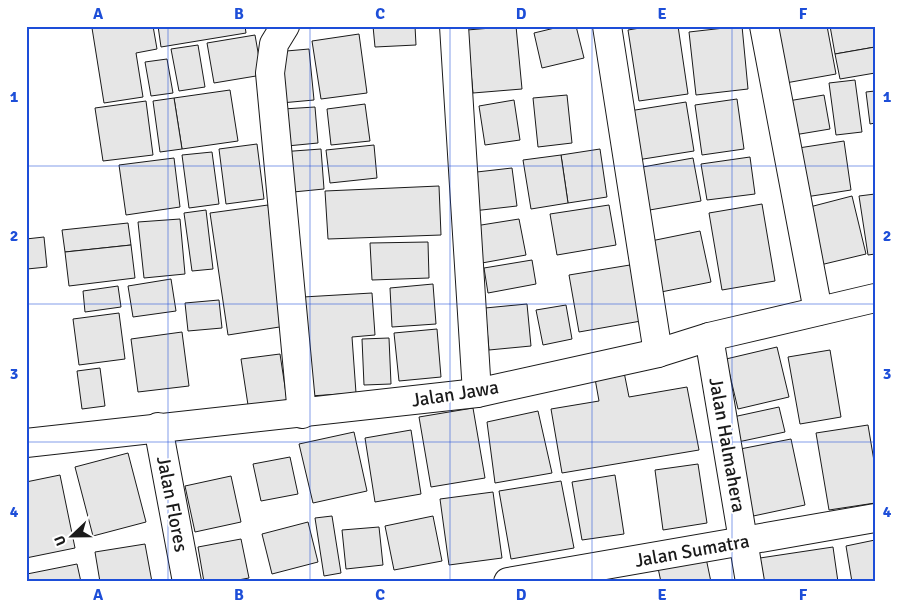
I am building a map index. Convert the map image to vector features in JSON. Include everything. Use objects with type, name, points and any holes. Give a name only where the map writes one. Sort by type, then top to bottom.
[{"type":"street","points":[[285,26],[274,44],[270,73],[302,414]]},
{"type":"street","points":[[454,26],[477,393]]},
{"type":"street","points":[[606,26],[658,353]]},
{"type":"street","points":[[764,26],[818,312]]},
{"type":"street","name":"Jalan Jawa","points":[[26,443],[158,427],[302,414],[477,393],[658,353],[709,337],[875,298]]},
{"type":"street","name":"Jalan Halmahera","points":[[709,337],[750,582]]},
{"type":"street","name":"Jalan Flores","points":[[158,427],[187,582]]},
{"type":"street","name":"Jalan Sumatra","points":[[508,582],[552,578],[875,518]]},
{"type":"building","points":[[104,26],[153,26],[157,49],[136,53],[143,97],[104,103],[92,28]]},
{"type":"building","points":[[158,26],[245,26],[246,33],[161,47]]},
{"type":"building","points":[[373,26],[415,26],[416,45],[375,47]]},
{"type":"building","points":[[516,26],[522,89],[473,93],[467,30]]},
{"type":"building","points":[[563,26],[576,26],[584,58],[542,68],[534,33]]},
{"type":"building","points":[[652,26],[678,26],[688,94],[639,101],[628,30]]},
{"type":"building","points":[[742,26],[748,89],[696,95],[689,32]]},
{"type":"building","points":[[768,26],[827,26],[836,74],[780,84]]},
{"type":"building","points":[[830,26],[875,26],[875,47],[835,54]]},
{"type":"building","points":[[359,34],[367,93],[321,99],[312,41]]},
{"type":"building","points":[[255,35],[262,75],[214,83],[207,43]]},
{"type":"building","points":[[198,45],[205,87],[179,91],[171,49]]},
{"type":"building","points":[[875,47],[875,73],[840,79],[835,54]]},
{"type":"building","points":[[309,49],[314,100],[281,103],[275,52]]},
{"type":"building","points":[[167,59],[173,93],[151,96],[145,62]]},
{"type":"building","points":[[855,80],[862,132],[836,135],[829,83]]},
{"type":"building","points":[[230,90],[238,141],[182,149],[174,98]]},
{"type":"building","points":[[875,91],[875,123],[870,124],[866,92]]},
{"type":"building","points":[[567,95],[572,143],[538,147],[533,98]]},
{"type":"building","points":[[824,95],[830,129],[788,136],[782,102]]},
{"type":"building","points":[[174,98],[182,149],[160,152],[153,101]]},
{"type":"building","points":[[737,99],[744,149],[702,155],[695,105]]},
{"type":"building","points":[[514,100],[520,140],[485,145],[479,106]]},
{"type":"building","points":[[146,101],[153,155],[103,161],[95,108]]},
{"type":"building","points":[[686,102],[694,151],[637,160],[629,111]]},
{"type":"building","points":[[365,104],[370,141],[331,145],[327,109]]},
{"type":"building","points":[[315,107],[318,143],[287,146],[283,109]]},
{"type":"building","points":[[844,141],[851,190],[799,198],[792,149]]},
{"type":"building","points":[[257,144],[264,199],[226,204],[219,149]]},
{"type":"building","points":[[374,145],[377,178],[330,183],[326,150]]},
{"type":"building","points":[[321,149],[324,189],[283,193],[280,152]]},
{"type":"building","points":[[600,149],[607,197],[568,203],[561,155]]},
{"type":"building","points":[[212,152],[219,204],[189,208],[182,155]]},
{"type":"building","points":[[561,155],[568,203],[531,209],[523,160]]},
{"type":"building","points":[[750,157],[755,194],[707,200],[701,164]]},
{"type":"building","points":[[174,158],[180,207],[126,215],[119,165]]},
{"type":"building","points":[[693,158],[701,201],[644,211],[637,168]]},
{"type":"building","points":[[512,168],[517,206],[473,211],[468,173]]},
{"type":"building","points":[[439,186],[441,235],[328,239],[325,191]]},
{"type":"building","points":[[875,194],[875,254],[868,255],[859,196]]},
{"type":"building","points":[[852,196],[866,254],[816,266],[802,209]]},
{"type":"building","points":[[762,204],[775,281],[722,290],[709,213]]},
{"type":"building","points":[[268,205],[286,326],[228,335],[210,213]]},
{"type":"building","points":[[609,205],[616,245],[557,255],[550,214]]},
{"type":"building","points":[[206,210],[213,269],[192,271],[184,213]]},
{"type":"building","points":[[180,219],[185,274],[144,278],[138,222]]},
{"type":"building","points":[[519,219],[526,255],[482,263],[475,226]]},
{"type":"building","points":[[128,223],[131,245],[65,252],[62,230]]},
{"type":"building","points":[[700,231],[711,282],[656,293],[646,242]]},
{"type":"building","points":[[44,237],[47,267],[27,269],[26,239]]},
{"type":"building","points":[[428,242],[429,278],[372,280],[370,243]]},
{"type":"building","points":[[131,245],[135,278],[69,286],[65,252]]},
{"type":"building","points":[[532,260],[536,284],[488,293],[484,268]]},
{"type":"building","points":[[630,265],[641,321],[579,332],[569,275]]},
{"type":"building","points":[[171,279],[176,311],[133,317],[128,286]]},
{"type":"building","points":[[433,284],[436,324],[392,327],[390,288]]},
{"type":"building","points":[[118,286],[121,307],[85,312],[83,291]]},
{"type":"building","points":[[372,293],[375,335],[352,337],[356,393],[310,396],[303,297]]},
{"type":"building","points":[[219,300],[222,328],[188,331],[185,303]]},
{"type":"building","points":[[527,304],[531,346],[489,350],[485,308]]},
{"type":"building","points":[[566,305],[572,339],[543,345],[536,310]]},
{"type":"building","points":[[119,313],[125,359],[79,365],[73,319]]},
{"type":"building","points":[[437,329],[441,377],[399,381],[394,333]]},
{"type":"building","points":[[182,332],[189,386],[138,392],[131,339]]},
{"type":"building","points":[[389,338],[391,384],[364,385],[362,339]]},
{"type":"building","points":[[777,347],[789,397],[738,409],[726,359]]},
{"type":"building","points":[[830,350],[841,417],[800,424],[788,357]]},
{"type":"building","points":[[280,354],[287,400],[248,405],[241,359]]},
{"type":"building","points":[[623,367],[629,397],[687,387],[699,450],[562,473],[551,409],[599,401],[594,373]]},
{"type":"building","points":[[100,368],[105,406],[82,409],[77,371]]},
{"type":"building","points":[[779,407],[785,432],[738,442],[733,417]]},
{"type":"building","points":[[473,408],[485,478],[431,487],[419,417]]},
{"type":"building","points":[[538,411],[552,473],[495,483],[487,422]]},
{"type":"building","points":[[868,425],[875,467],[875,503],[829,510],[816,433]]},
{"type":"building","points":[[411,430],[421,494],[375,502],[365,438]]},
{"type":"building","points":[[354,432],[367,491],[313,503],[299,444]]},
{"type":"building","points":[[791,439],[805,505],[744,518],[730,451]]},
{"type":"building","points":[[128,453],[146,522],[93,536],[75,467]]},
{"type":"building","points":[[290,457],[298,494],[261,501],[253,464]]},
{"type":"building","points":[[698,464],[707,523],[663,530],[655,470]]},
{"type":"building","points":[[60,475],[75,548],[26,558],[26,482]]},
{"type":"building","points":[[615,475],[624,534],[582,540],[572,482]]},
{"type":"building","points":[[231,476],[241,522],[195,532],[185,486]]},
{"type":"building","points":[[561,481],[574,548],[511,559],[499,491]]},
{"type":"building","points":[[493,492],[502,558],[449,565],[440,499]]},
{"type":"building","points":[[332,516],[341,573],[324,576],[315,518]]},
{"type":"building","points":[[433,516],[442,561],[394,570],[385,526]]},
{"type":"building","points":[[308,522],[318,562],[272,574],[262,534]]},
{"type":"building","points":[[379,527],[383,565],[346,569],[342,530]]},
{"type":"building","points":[[241,539],[249,578],[227,582],[204,582],[198,547]]},
{"type":"building","points":[[875,540],[875,582],[852,582],[846,546]]},
{"type":"building","points":[[145,544],[152,582],[100,582],[95,552]]},
{"type":"building","points":[[833,547],[838,582],[764,582],[760,558]]},
{"type":"building","points":[[706,558],[711,582],[661,582],[658,568]]},
{"type":"building","points":[[77,564],[81,582],[29,582],[27,574]]}]
